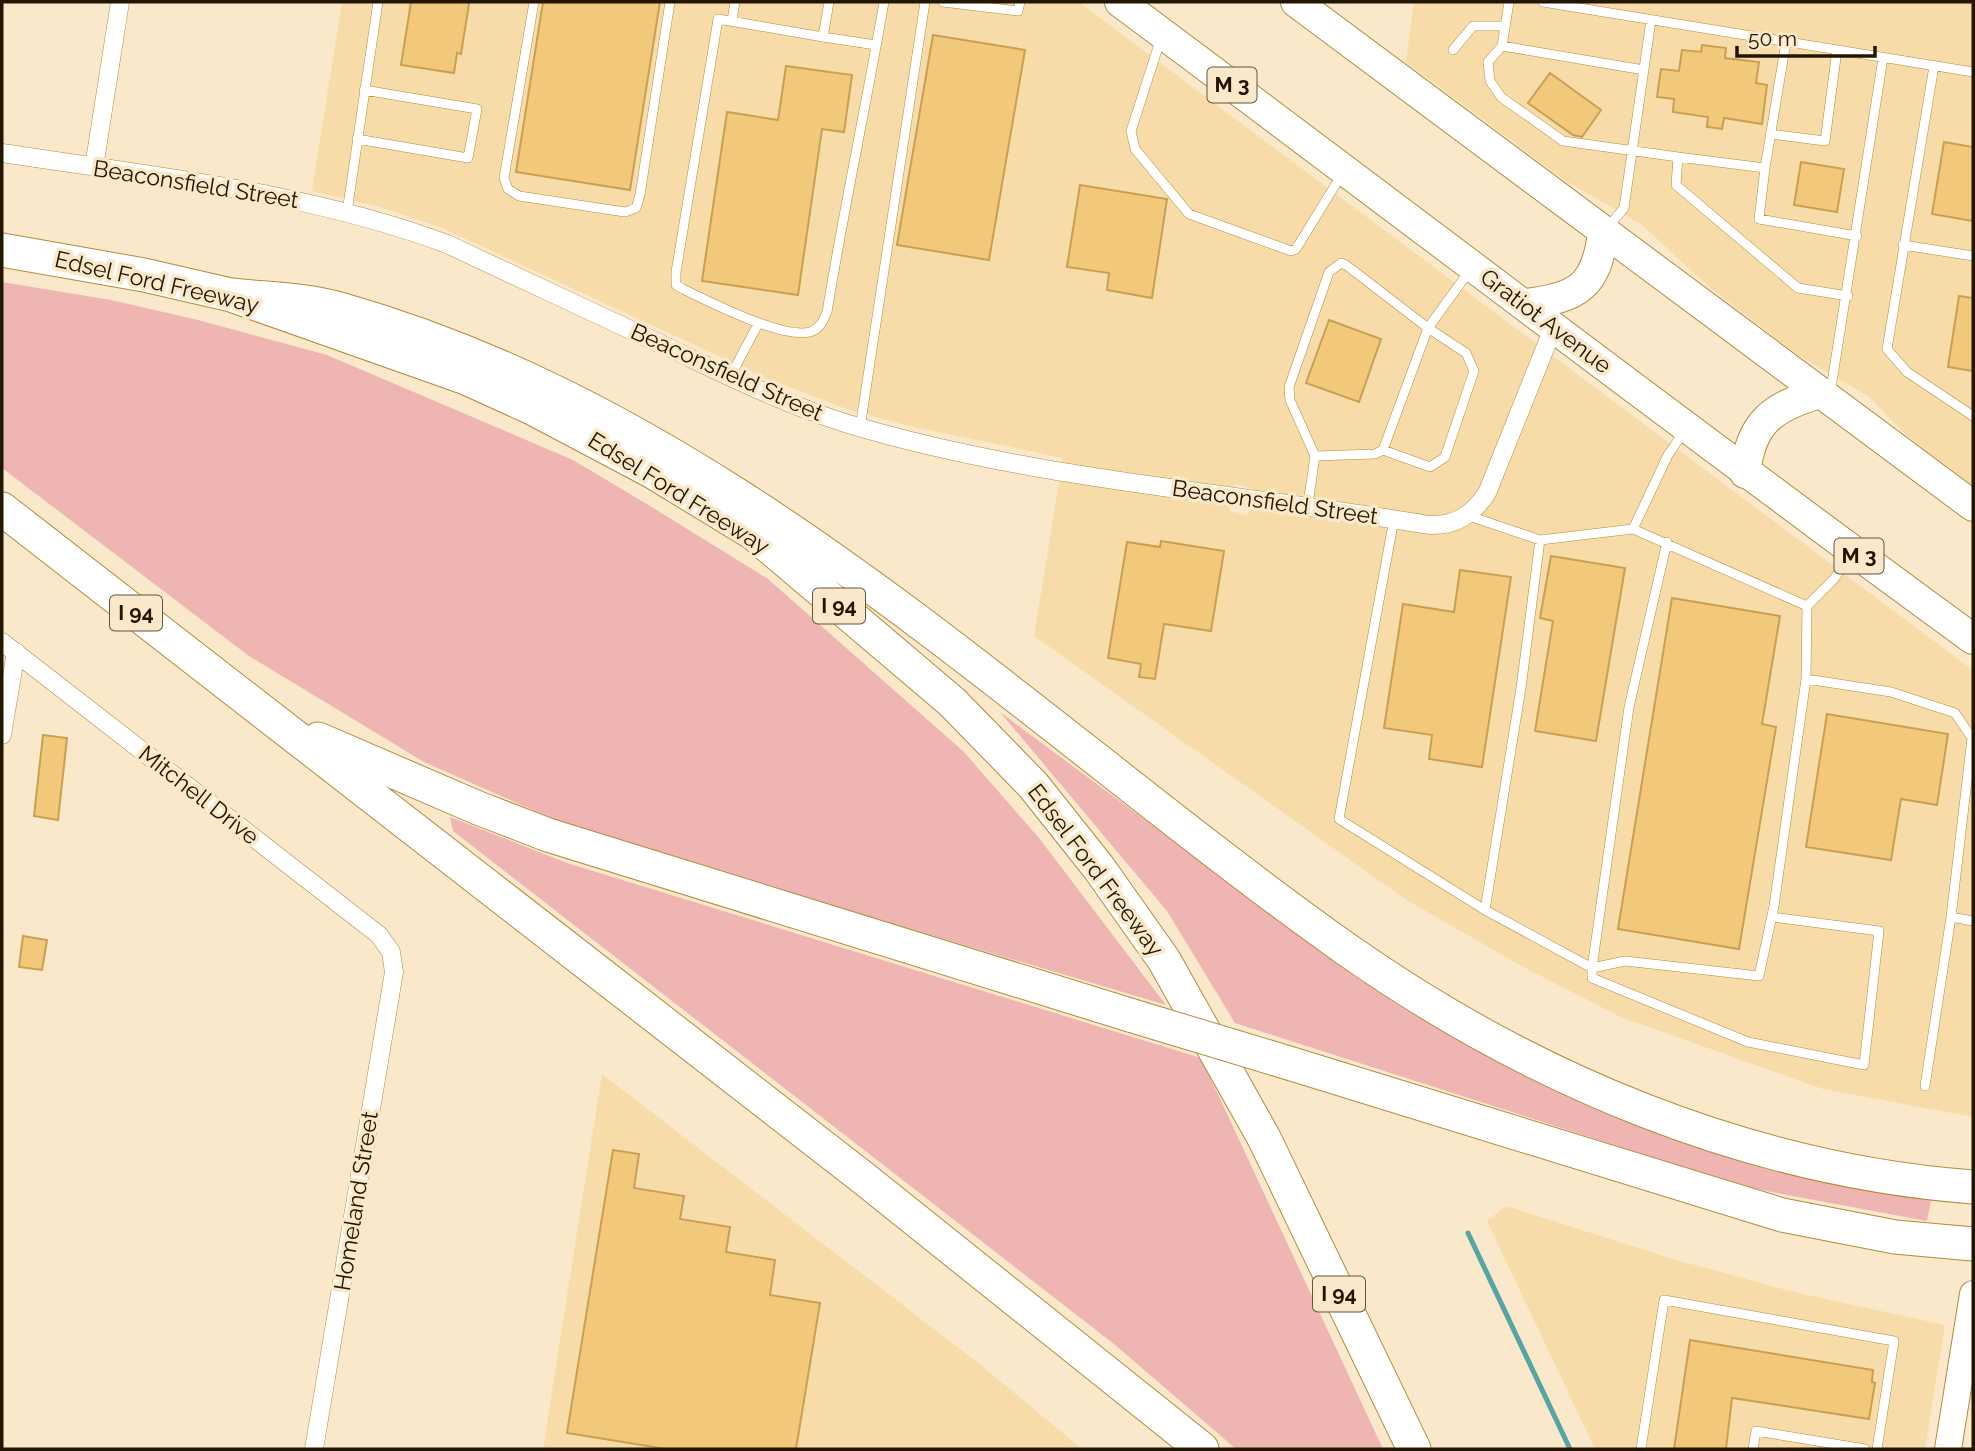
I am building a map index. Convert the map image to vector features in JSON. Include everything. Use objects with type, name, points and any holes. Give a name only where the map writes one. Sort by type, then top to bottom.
[{"type":"highway","name":"Edsel Ford Freeway","points":[[2,250],[144,275],[231,295],[466,378],[532,408],[653,472],[753,533],[952,702],[1033,785],[1099,868],[1164,960],[1264,1138],[1414,1449]]},
{"type":"highway","points":[[231,295],[336,307],[446,345],[542,386],[713,478],[851,573],[1347,949],[1434,1006],[1518,1053],[1642,1110],[1734,1143],[1808,1164],[1935,1184],[1973,1187]]},
{"type":"highway","name":"I 94","points":[[2,509],[873,1185],[1202,1449]]},
{"type":"highway","points":[[271,718],[443,794],[548,835],[1133,1016],[1782,1215],[1867,1233],[1973,1244]]},
{"type":"main road","name":"Gratiot Avenue","points":[[1120,2],[1525,304],[1745,473],[1973,639]]},
{"type":"main road","points":[[1296,2],[1973,506]]},
{"type":"main road","points":[[1525,304],[1551,301],[1581,288],[1598,266],[1603,232]]},
{"type":"main road","points":[[1745,473],[1748,450],[1762,422],[1778,409],[1825,396]]},
{"type":"main road","points":[[1948,1449],[1969,1350],[1973,1294]]},
{"type":"street","points":[[94,167],[120,2]]},
{"type":"street","name":"Beaconsfield Street","points":[[2,153],[320,203],[447,244],[766,395],[860,428],[996,460],[1184,490],[1441,525],[1469,516]]},
{"type":"street","points":[[1469,516],[1494,477],[1553,326]]},
{"type":"street","points":[[2,734],[9,647]]},
{"type":"street","name":"Mitchell Drive","points":[[9,647],[379,935],[391,952]]},
{"type":"street","name":"Homeland Street","points":[[314,1449],[394,972],[391,952]]},
{"type":"lane","points":[[347,212],[378,2]]},
{"type":"lane","points":[[534,2],[503,178],[508,189],[519,196],[625,212],[636,208],[640,195],[670,2]]},
{"type":"lane","points":[[732,21],[735,2]]},
{"type":"lane","points":[[823,37],[830,2]]},
{"type":"lane","points":[[876,45],[718,19],[676,285],[758,324],[807,333],[820,326],[827,312],[849,175],[861,134],[884,2]]},
{"type":"lane","points":[[860,428],[925,2]]},
{"type":"lane","points":[[943,2],[1018,11],[1020,2]]},
{"type":"lane","points":[[1509,2],[1502,46],[1488,62],[1490,81],[1501,97],[1563,142],[1765,168]]},
{"type":"lane","points":[[1543,2],[1973,72]]},
{"type":"lane","points":[[1603,232],[1624,208],[1651,19]]},
{"type":"lane","points":[[1453,50],[1472,26],[1505,26]]},
{"type":"lane","points":[[1162,33],[1131,131],[1135,149],[1189,215],[1291,251],[1296,249],[1345,170]]},
{"type":"lane","points":[[1786,42],[1759,219],[1857,236]]},
{"type":"lane","points":[[1502,46],[1644,69]]},
{"type":"lane","points":[[1770,134],[1825,141],[1838,50]]},
{"type":"lane","points":[[1825,396],[1848,296],[1883,58]]},
{"type":"lane","points":[[1934,66],[1887,349],[1907,372],[1973,416]]},
{"type":"lane","points":[[357,139],[468,158],[477,109],[364,90]]},
{"type":"lane","points":[[1678,157],[1676,185],[1798,288],[1848,296]]},
{"type":"lane","points":[[1903,245],[1973,256]]},
{"type":"lane","points":[[1308,505],[1315,456],[1290,400],[1289,387],[1332,268],[1340,264],[1346,265],[1428,328],[1466,353],[1474,371],[1445,457],[1430,467],[1383,450],[1374,454],[1315,456]]},
{"type":"lane","points":[[1383,450],[1428,328],[1474,266]]},
{"type":"lane","points":[[730,377],[758,324]]},
{"type":"lane","points":[[1633,530],[1668,455],[1686,428]]},
{"type":"lane","points":[[1469,516],[1540,540],[1633,530],[1667,542],[1808,607]]},
{"type":"lane","points":[[1394,519],[1339,819],[1485,910],[1592,968],[1625,961],[1759,976],[1772,916],[1806,678],[1808,607],[1834,579],[1853,551]]},
{"type":"lane","points":[[1485,910],[1521,688],[1540,540]]},
{"type":"lane","points":[[1667,542],[1629,707],[1592,978],[1748,1042],[1864,1065],[1879,931],[1772,916]]},
{"type":"lane","points":[[1806,678],[1891,692],[1955,713],[1972,738],[1951,917],[1925,1086]]},
{"type":"lane","points":[[1951,917],[1973,921]]},
{"type":"lane","points":[[1641,1449],[1664,1300],[1894,1341],[1877,1449]]},
{"type":"lane","points":[[1753,1449],[1756,1432],[1865,1449]]},
{"type":"shaded area","points":[[342,2],[1079,2],[1973,670],[1973,1117],[1823,1089],[1621,1017],[1527,969],[1405,899],[1034,636],[1063,458],[905,425],[844,408],[768,379],[440,227],[377,206],[312,191]],"holes":[[[1234,484],[1252,488],[1248,515],[1229,511]]]},
{"type":"shaded area","points":[[1414,2],[1973,2],[1973,486],[1908,437],[1869,397],[1795,353],[1708,286],[1642,225],[1564,180],[1406,62]]},
{"type":"shaded area","points":[[2,282],[111,300],[327,355],[573,460],[768,579],[964,752],[1039,838],[1166,1005],[578,830],[424,762],[249,656],[2,468]]},
{"type":"shaded area","points":[[1000,712],[1355,976],[1464,1043],[1630,1121],[1768,1170],[1931,1201],[1927,1221],[1745,1187],[1235,1023],[1167,911]]},
{"type":"shaded area","points":[[450,817],[567,863],[1201,1058],[1383,1449],[1236,1449],[1114,1344],[453,831]]},
{"type":"shaded area","points":[[602,1074],[977,1362],[1082,1449],[543,1449]]},
{"type":"shaded area","points":[[1506,1206],[1673,1259],[1794,1292],[1945,1325],[1925,1449],[1595,1449],[1487,1221]]},
{"type":"building","points":[[411,2],[469,4],[461,54],[457,53],[454,73],[401,65]]},
{"type":"building","points":[[543,2],[660,2],[630,190],[516,172]]},
{"type":"building","points":[[933,35],[1025,50],[989,260],[897,245]]},
{"type":"building","points":[[1702,45],[1726,48],[1725,58],[1759,62],[1756,83],[1767,85],[1762,124],[1724,118],[1722,129],[1707,127],[1708,117],[1673,112],[1674,99],[1657,97],[1661,69],[1679,71],[1682,50],[1701,52]]},
{"type":"building","points":[[786,66],[852,75],[844,132],[822,129],[798,295],[702,281],[727,112],[778,120]]},
{"type":"building","points":[[1550,73],[1601,110],[1582,137],[1573,135],[1528,103]]},
{"type":"building","points":[[1944,142],[1973,147],[1973,221],[1932,214]]},
{"type":"building","points":[[1801,162],[1844,169],[1837,212],[1794,205]]},
{"type":"building","points":[[1080,185],[1167,199],[1152,298],[1107,290],[1109,273],[1067,267]]},
{"type":"building","points":[[1959,296],[1973,298],[1973,371],[1948,367]]},
{"type":"building","points":[[1329,320],[1381,339],[1359,402],[1306,383]]},
{"type":"building","points":[[1161,541],[1224,551],[1211,631],[1164,624],[1155,679],[1139,677],[1141,664],[1108,658],[1127,542],[1160,547]]},
{"type":"building","points":[[1551,556],[1625,568],[1596,741],[1535,731],[1553,621],[1540,618]]},
{"type":"building","points":[[1460,570],[1511,577],[1482,767],[1429,759],[1432,735],[1384,728],[1403,604],[1454,612]]},
{"type":"building","points":[[1672,598],[1780,616],[1762,724],[1776,727],[1739,949],[1618,929]]},
{"type":"building","points":[[1827,714],[1948,734],[1937,805],[1901,799],[1891,860],[1806,847]]},
{"type":"building","points":[[43,735],[67,738],[58,820],[34,816]]},
{"type":"building","points":[[23,936],[47,940],[42,970],[19,967]]},
{"type":"building","points":[[613,1150],[639,1154],[634,1188],[684,1196],[680,1219],[730,1227],[726,1252],[775,1260],[770,1295],[820,1303],[796,1449],[666,1449],[567,1433]]},
{"type":"building","points":[[1690,1340],[1873,1370],[1872,1382],[1875,1383],[1869,1419],[1732,1398],[1726,1449],[1674,1449]]},
{"type":"waterway","points":[[1468,1233],[1570,1449]]}]
